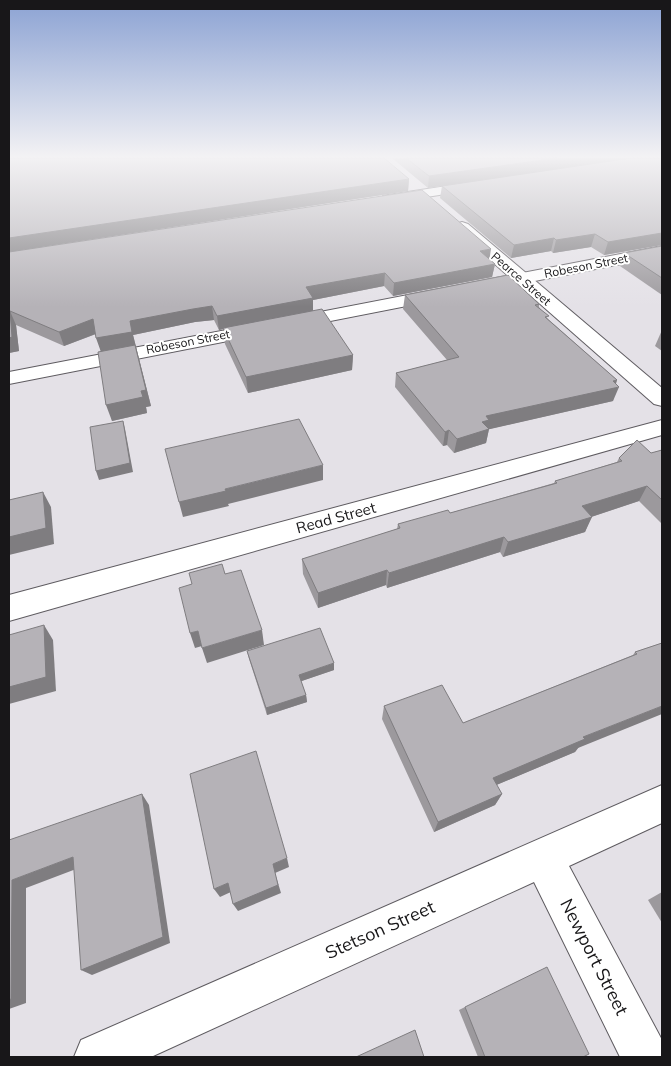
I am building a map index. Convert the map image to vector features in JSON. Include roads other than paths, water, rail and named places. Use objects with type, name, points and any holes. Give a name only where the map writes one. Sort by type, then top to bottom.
[{"type":"street","name":"Pearce Street","points":[[451,218],[662,399]]},
{"type":"street","name":"Robeson Street","points":[[9,378],[662,252]]},
{"type":"street","name":"Read Street","points":[[9,608],[662,427]]},
{"type":"street","name":"Stetson Street","points":[[98,1057],[662,804]]},
{"type":"street","name":"Newport Street","points":[[543,857],[645,1057]]}]
